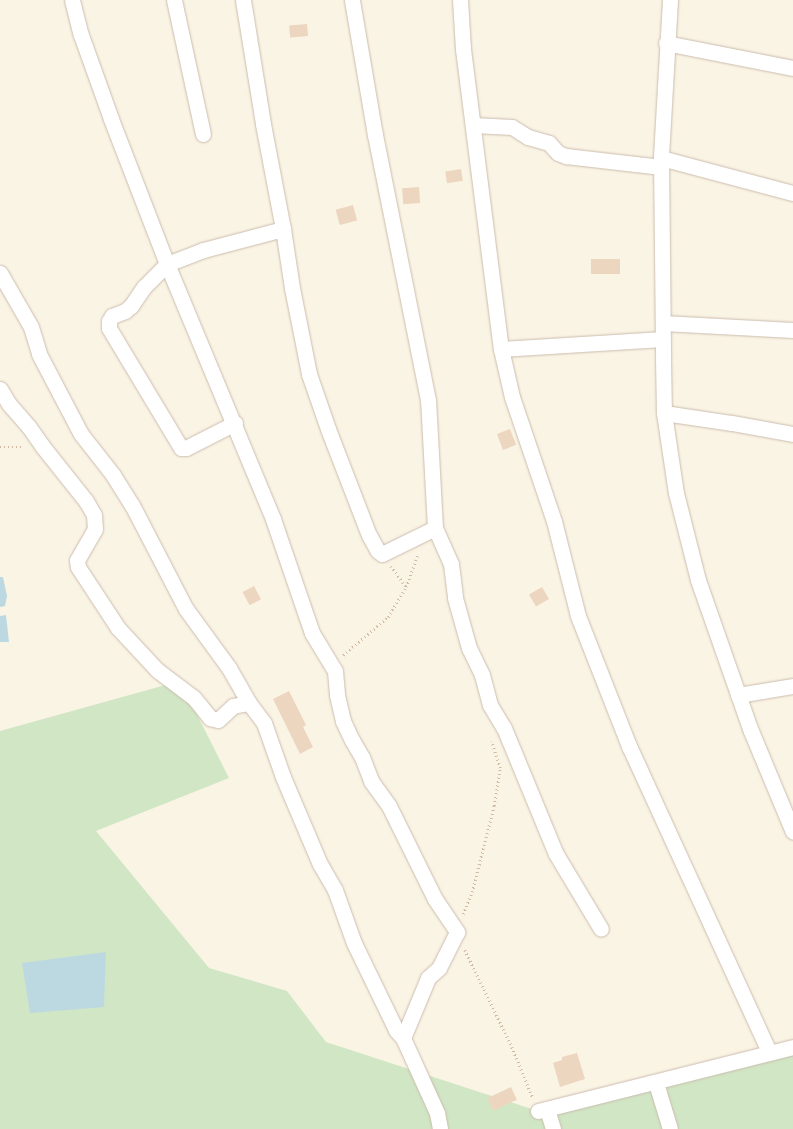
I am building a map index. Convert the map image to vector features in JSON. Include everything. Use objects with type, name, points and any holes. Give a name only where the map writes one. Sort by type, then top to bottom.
[{"type":"street","points":[[72,0],[81,35],[111,119],[167,264],[235,423],[273,519],[312,633],[331,664],[337,678],[339,708],[352,740],[362,757],[371,781],[389,806],[435,899],[457,932],[439,968],[428,978],[403,1038]]},
{"type":"street","points":[[174,0],[203,134]]},
{"type":"street","points":[[243,0],[262,124],[283,229],[292,288],[309,374],[328,429],[369,535],[378,551],[382,554],[435,528]]},
{"type":"street","points":[[352,0],[376,142],[428,400],[435,528],[451,564],[457,605],[469,648],[482,675],[490,705],[504,728],[556,854],[601,929]]},
{"type":"street","points":[[460,0],[464,49],[500,349],[512,397],[554,521],[578,616],[629,746],[769,1052]]},
{"type":"street","points":[[670,0],[666,43],[661,163],[664,414],[676,493],[698,580],[738,695],[793,832]]},
{"type":"street","points":[[666,43],[793,68]]},
{"type":"street","points":[[473,125],[512,127],[528,137],[548,143],[558,153],[566,156],[661,163],[793,193]]},
{"type":"street","points":[[235,423],[186,448],[181,448],[109,328],[109,321],[112,316],[125,311],[131,306],[144,287],[167,264],[203,250],[283,229]]},
{"type":"street","points":[[0,272],[31,327],[40,354],[77,428],[113,475],[128,499],[186,609],[229,668],[249,703],[264,724],[283,777],[320,864],[335,890],[354,943],[396,1030],[403,1038],[436,1113],[440,1129]]},
{"type":"street","points":[[663,323],[793,330]]},
{"type":"street","points":[[500,349],[663,339]]},
{"type":"street","points":[[0,389],[9,404],[63,470],[94,515],[95,529],[77,560],[78,567],[118,628],[157,670],[194,698],[210,718],[218,720],[232,706],[249,703]]},
{"type":"street","points":[[664,414],[732,423],[793,434]]},
{"type":"street","points":[[738,695],[793,686]]},
{"type":"street","points":[[553,1129],[543,1110],[656,1083],[769,1052],[793,1047]]},
{"type":"street","points":[[656,1083],[670,1129]]},
{"type":"path","points":[[0,447],[43,447]]},
{"type":"path","points":[[331,664],[349,652],[388,617],[406,587],[418,553]]},
{"type":"path","points":[[382,554],[406,587]]},
{"type":"path","points":[[490,740],[500,768],[494,806],[472,892],[457,932],[543,1110]]},
{"type":"green space","points":[[180,681],[229,778],[96,831],[209,968],[287,991],[326,1042],[538,1111],[793,1047],[793,1129],[0,1129],[0,731]]},
{"type":"water","points":[[0,577],[3,577],[7,596],[5,606],[0,607]]},
{"type":"water","points":[[6,615],[9,642],[0,642],[0,616]]},
{"type":"water","points":[[106,952],[104,1007],[30,1013],[22,963]]},
{"type":"building","points":[[307,24],[308,36],[290,38],[289,26]]},
{"type":"building","points":[[461,169],[463,181],[447,183],[445,172]]},
{"type":"building","points":[[419,187],[420,203],[403,204],[402,188]]},
{"type":"building","points":[[353,205],[357,220],[340,225],[336,210]]},
{"type":"building","points":[[591,259],[620,259],[620,274],[591,274]]},
{"type":"building","points":[[510,429],[516,445],[503,450],[497,434]]},
{"type":"building","points":[[254,586],[261,599],[250,605],[243,592]]},
{"type":"building","points":[[542,587],[549,599],[536,607],[529,594]]},
{"type":"building","points":[[289,691],[306,725],[303,727],[313,747],[300,754],[273,699]]},
{"type":"building","points":[[577,1053],[585,1079],[560,1087],[553,1063],[562,1060],[562,1057]]},
{"type":"building","points":[[511,1087],[517,1100],[493,1111],[487,1098]]}]
